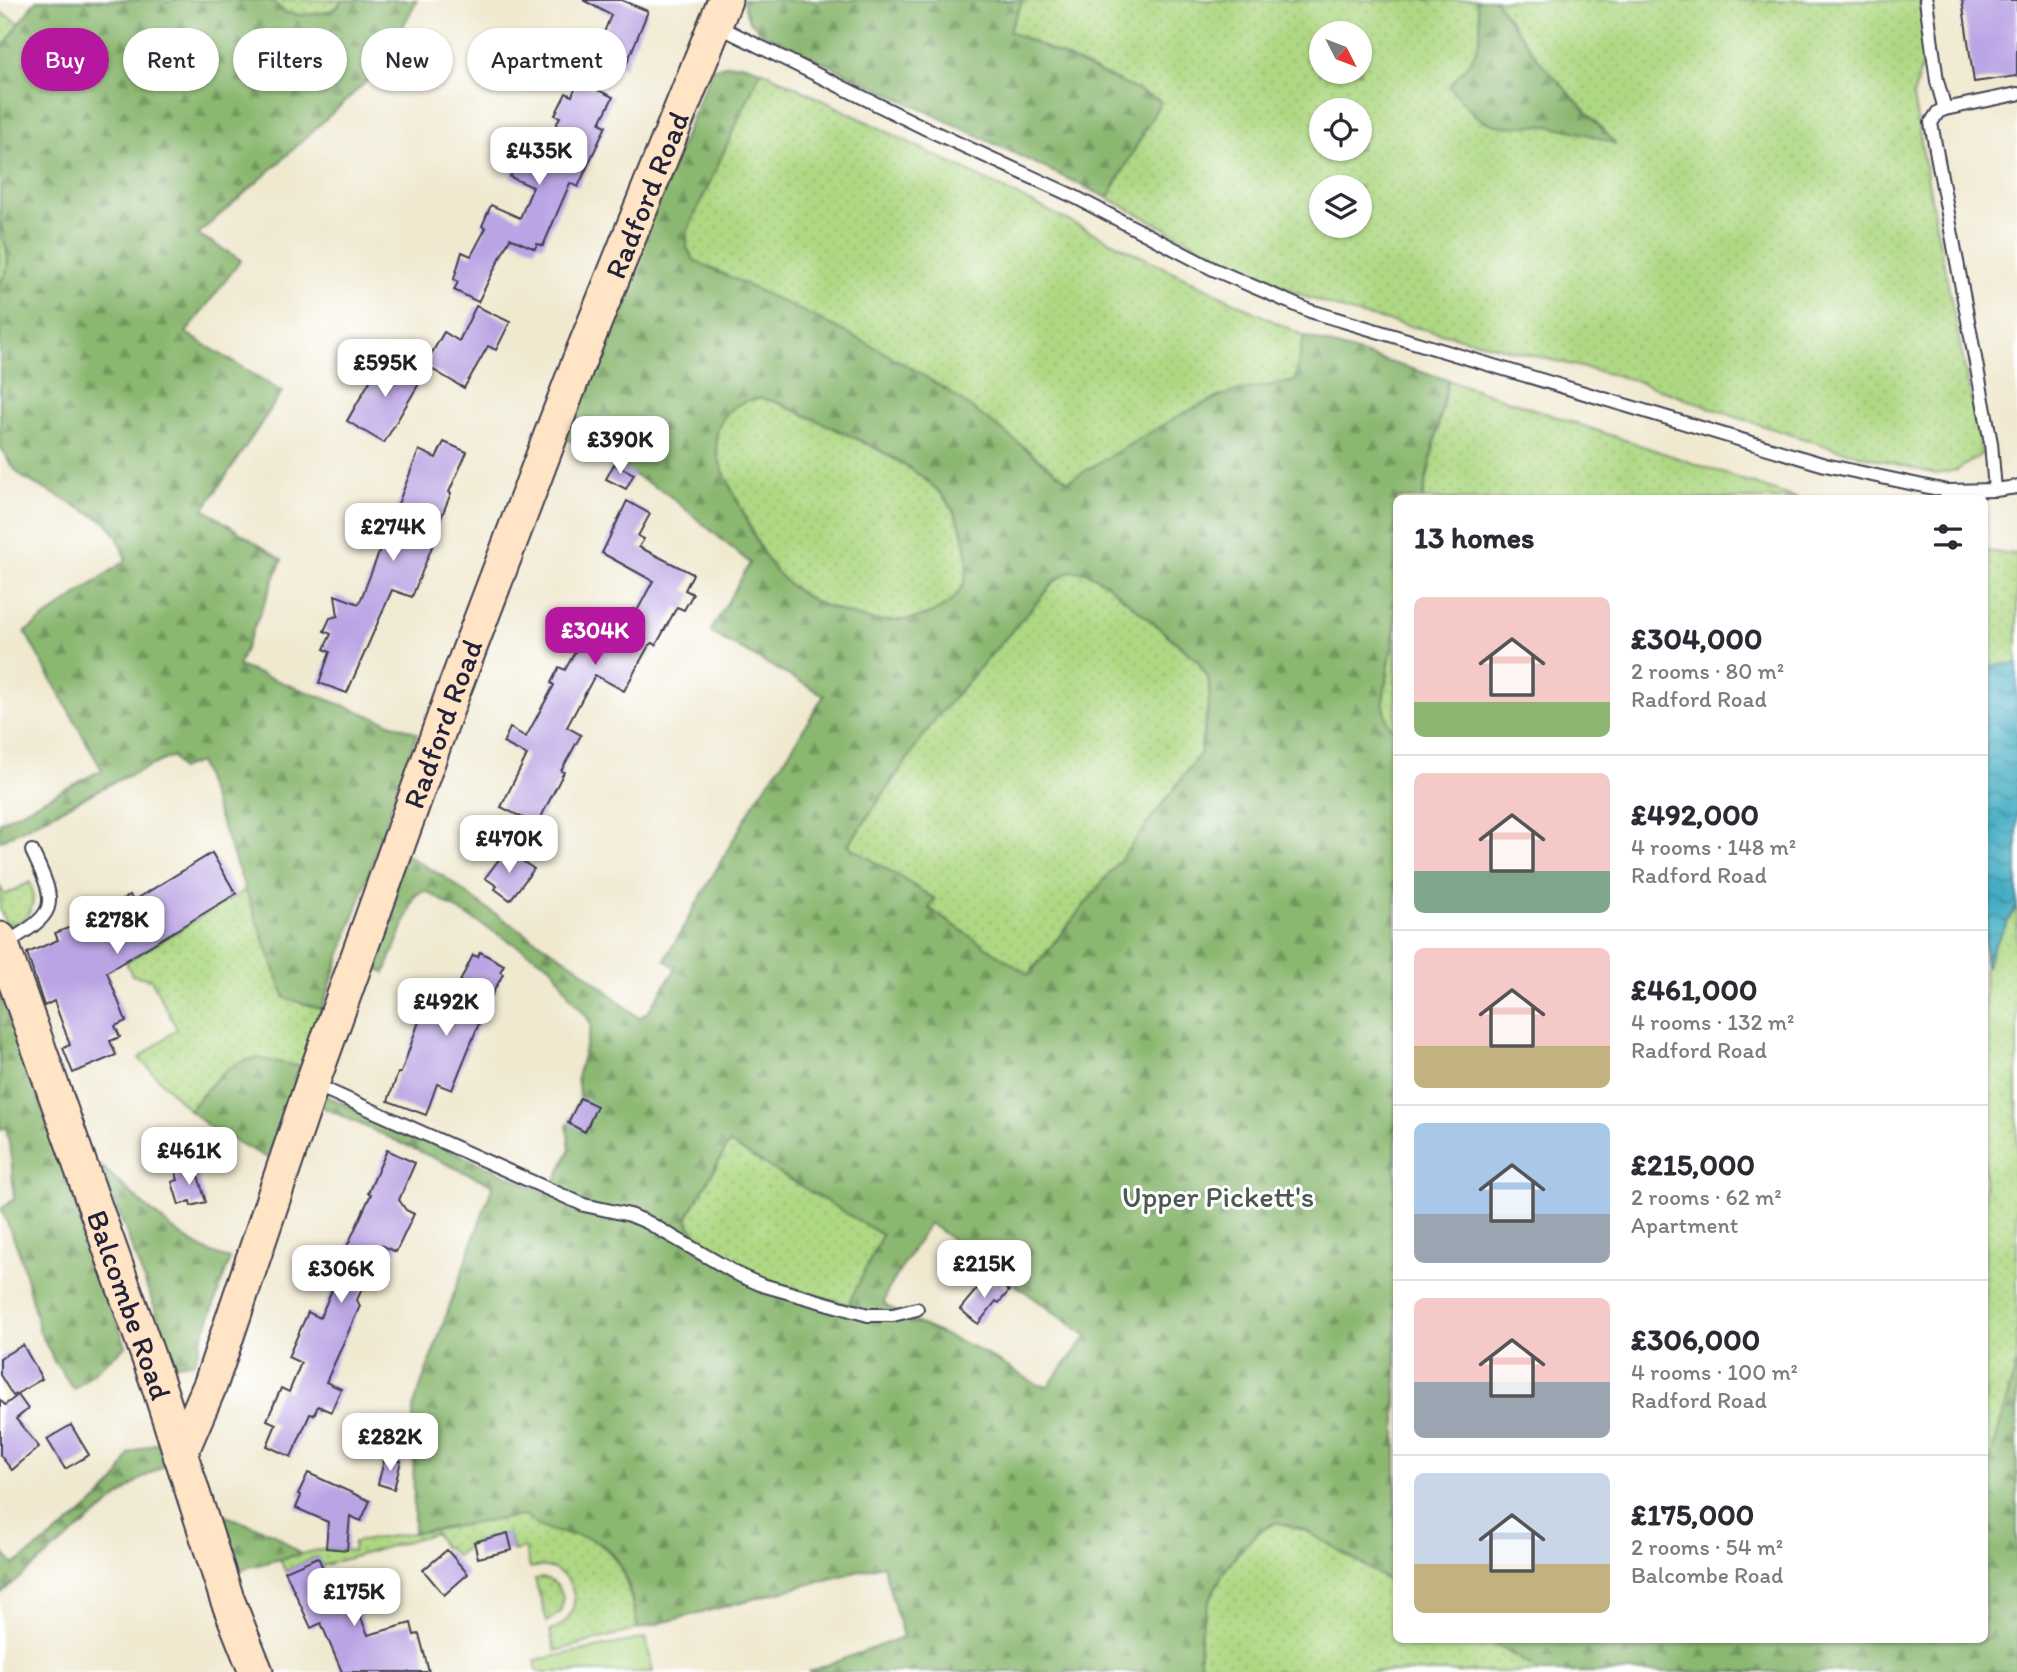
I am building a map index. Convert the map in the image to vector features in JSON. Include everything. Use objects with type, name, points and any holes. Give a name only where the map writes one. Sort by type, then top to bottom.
[{"type":"street","name":"Radford Road","points":[[180,1455],[211,1383],[312,1084],[512,534],[720,13]]},
{"type":"street","name":"Balcombe Road","points":[[1,942],[158,1384],[227,1599],[256,1672]]},
{"type":"street","points":[[158,1384],[211,1383]]},
{"type":"lane","points":[[1926,0],[1937,81],[1945,108]]},
{"type":"lane","points":[[720,13],[927,129],[1075,197],[1213,269],[1310,311],[1825,465],[1947,491],[2017,487]]},
{"type":"lane","points":[[1995,489],[1991,443],[1931,130],[1933,118],[1945,108],[2017,94]]},
{"type":"lane","points":[[1,942],[36,925],[50,905],[48,886],[32,851]]},
{"type":"lane","points":[[312,1084],[584,1205],[630,1215],[647,1222],[750,1280],[862,1314],[893,1315],[917,1309]]},
{"type":"green space","points":[[36,0],[270,0],[286,13],[302,15],[331,12],[342,0],[417,0],[402,28],[361,28],[361,87],[198,234],[241,260],[186,333],[282,392],[204,509],[282,560],[238,666],[417,733],[322,1009],[285,998],[199,762],[180,769],[173,756],[114,782],[0,841],[0,822],[102,770],[25,632],[126,560],[117,536],[106,522],[22,477],[0,446],[0,284],[7,270],[8,259],[0,220],[0,51]]},
{"type":"green space","points":[[270,0],[342,0],[326,13],[296,16],[286,13]]},
{"type":"green space","points":[[743,0],[1023,0],[1009,31],[1161,101],[1108,198],[762,33],[748,19]]},
{"type":"green space","points":[[1023,0],[1919,0],[1927,46],[1913,97],[1982,454],[1957,470],[1936,474],[1836,449],[1634,380],[1353,313],[1304,296],[1203,248],[1108,198],[1161,101],[1008,31]]},
{"type":"green space","points":[[1476,0],[1495,0],[1537,58],[1616,144],[1557,127],[1496,125],[1479,118],[1471,111],[1449,86],[1477,48],[1480,28]]},
{"type":"green space","points":[[0,12],[20,23],[0,51]]},
{"type":"green space","name":"Upper Pickett's","points":[[742,64],[761,70],[687,232],[687,248],[694,260],[819,319],[911,368],[973,409],[1068,481],[1178,416],[1218,397],[1236,391],[1295,381],[1304,336],[1448,380],[1423,495],[1393,495],[1393,640],[1383,701],[1387,720],[1393,730],[1393,1583],[1307,1531],[1277,1522],[1252,1538],[1222,1575],[1202,1624],[1199,1651],[1201,1672],[808,1672],[903,1637],[883,1565],[638,1629],[623,1570],[612,1553],[591,1539],[544,1529],[526,1515],[414,1533],[413,1408],[493,1185],[318,1105],[322,1094],[549,1194],[570,1150],[567,1127],[580,1098],[577,1077],[591,1026],[549,965],[426,891],[415,896],[385,973],[368,963],[406,855],[446,878],[483,906],[578,967],[639,1018],[648,1012],[676,968],[665,960],[668,954],[757,798],[789,753],[824,695],[710,632],[750,563],[665,492],[562,436],[712,69]],"holes":[[[761,398],[776,402],[887,454],[927,480],[942,495],[959,522],[967,552],[967,571],[962,587],[952,600],[924,616],[907,620],[872,620],[817,602],[796,590],[778,574],[754,535],[724,474],[717,448],[720,423],[728,412],[747,400]],[[1070,571],[1087,572],[1108,585],[1197,660],[1208,677],[1210,694],[1200,754],[1029,975],[929,909],[935,899],[848,845],[936,718],[1056,580]],[[729,1143],[882,1235],[848,1305],[789,1288],[751,1273],[717,1253],[690,1226],[688,1216]],[[929,1223],[1087,1336],[1048,1386],[1038,1385],[975,1348],[910,1320],[884,1304],[887,1292]]]},
{"type":"green space","points":[[761,70],[1304,336],[1296,373],[1287,454],[1236,605],[940,386],[841,331],[694,261],[687,248],[687,232]]},
{"type":"green space","points":[[0,220],[6,245],[7,269],[0,284]]},
{"type":"green space","points":[[1448,380],[1787,495],[1424,495]]},
{"type":"green space","points":[[761,398],[776,402],[887,455],[927,481],[942,495],[959,522],[967,552],[967,571],[962,587],[953,600],[925,616],[908,620],[872,620],[818,602],[796,590],[778,574],[754,535],[724,474],[717,448],[720,423],[728,412],[743,402]]},
{"type":"green space","points":[[1988,551],[2017,554],[2017,1362],[1988,1469]]},
{"type":"green space","points":[[1070,571],[1087,572],[1108,585],[1197,660],[1208,677],[1210,694],[1200,754],[1121,859],[1028,975],[929,908],[935,899],[848,846],[936,718],[1056,580]]},
{"type":"green space","points":[[1393,640],[1393,730],[1387,720],[1383,701]]},
{"type":"green space","points":[[30,882],[33,897],[30,911],[21,921],[6,925],[0,910],[0,887],[5,895]]},
{"type":"green space","points":[[246,890],[285,997],[322,1009],[301,1067],[258,1058],[221,1074],[189,1110],[139,1058],[177,1029],[151,979],[132,975],[126,962]]},
{"type":"green space","points":[[0,990],[126,1346],[74,1389],[54,1361],[40,1332],[19,1251],[1,1209],[14,1199],[6,1127],[0,1130]]},
{"type":"green space","points":[[258,1058],[301,1067],[268,1158],[213,1130],[189,1110],[219,1076],[237,1064]]},
{"type":"green space","points":[[729,1143],[883,1235],[848,1305],[789,1288],[751,1273],[717,1253],[692,1229],[688,1216]]},
{"type":"green space","points":[[101,1166],[178,1233],[212,1253],[230,1259],[194,1362],[176,1364]]},
{"type":"green space","points":[[2017,1362],[2017,1672],[1542,1672],[1493,1643],[1988,1643],[1988,1469]]},
{"type":"green space","points":[[158,1442],[165,1465],[138,1481],[0,1594],[0,1549],[14,1565],[67,1526],[105,1493],[117,1479],[130,1453]]},
{"type":"green space","points":[[223,1515],[275,1534],[300,1554],[238,1570]]},
{"type":"green space","points":[[526,1515],[543,1527],[592,1540],[614,1558],[627,1584],[638,1629],[555,1651],[550,1631],[563,1624],[571,1613],[573,1590],[558,1572],[546,1567],[530,1568],[525,1548],[513,1551],[508,1533],[474,1542],[456,1556],[447,1546],[444,1548],[435,1533],[322,1566],[317,1557],[285,1571],[280,1559],[326,1548],[353,1551],[354,1542]]},
{"type":"green space","points":[[1277,1522],[1307,1531],[1393,1583],[1393,1643],[1493,1643],[1542,1672],[1201,1672],[1199,1651],[1202,1624],[1215,1589],[1241,1549],[1264,1529]]},
{"type":"green space","points":[[543,1578],[558,1586],[563,1601],[560,1612],[547,1622],[535,1579]]},
{"type":"green space","points":[[646,1638],[653,1672],[537,1672],[535,1660]]},
{"type":"water","points":[[2017,663],[2017,906],[1988,961],[1988,667]]},
{"type":"building","points":[[583,0],[621,0],[648,11],[627,63],[627,28],[606,28],[611,15]]},
{"type":"building","points":[[1962,0],[2017,0],[2017,76],[1974,82]]},
{"type":"building","points":[[574,91],[600,91],[613,97],[600,123],[606,126],[578,187],[570,183],[543,246],[537,244],[535,249],[510,238],[478,302],[454,290],[458,282],[454,279],[462,252],[471,256],[486,228],[482,226],[491,205],[520,218],[533,187],[510,177],[523,148],[541,156],[560,117],[555,115],[566,93],[572,96]]},
{"type":"building","points":[[476,306],[510,322],[496,350],[488,346],[464,388],[425,365],[444,332],[459,341]]},
{"type":"building","points":[[393,356],[424,375],[384,443],[347,421],[379,365],[385,369]]},
{"type":"building","points":[[444,442],[467,452],[449,492],[451,493],[412,597],[392,590],[347,693],[319,683],[330,652],[324,649],[331,634],[324,631],[330,618],[338,616],[335,595],[359,604],[419,450],[436,458]]},
{"type":"building","points":[[614,464],[634,474],[626,489],[606,479]]},
{"type":"building","points":[[627,501],[650,514],[638,536],[644,539],[639,547],[693,574],[685,590],[693,594],[684,610],[677,607],[656,645],[649,645],[624,691],[595,675],[567,727],[581,735],[561,771],[564,772],[537,825],[501,807],[527,755],[503,743],[510,728],[526,737],[554,685],[551,683],[559,667],[565,670],[594,618],[620,632],[633,609],[637,611],[653,581],[602,553]]},
{"type":"building","points":[[506,850],[534,869],[510,900],[485,878]]},
{"type":"building","points":[[212,853],[236,894],[107,972],[126,1021],[115,1026],[120,1037],[110,1041],[116,1055],[73,1073],[63,1048],[70,1045],[54,1001],[44,1006],[27,953],[58,940],[55,933],[92,919],[130,895],[133,901]]},
{"type":"building","points":[[480,952],[504,965],[500,972],[503,974],[486,1006],[452,1090],[437,1084],[426,1115],[388,1101],[398,1073],[401,1073],[424,1007],[444,1014],[473,955],[478,957]]},
{"type":"building","points":[[580,1098],[597,1106],[585,1132],[568,1123]]},
{"type":"building","points":[[387,1150],[415,1163],[399,1200],[406,1210],[414,1214],[396,1252],[381,1245],[357,1300],[360,1306],[326,1382],[341,1389],[331,1412],[318,1406],[314,1415],[310,1414],[291,1457],[267,1446],[276,1424],[267,1420],[281,1388],[289,1392],[301,1363],[288,1357],[308,1312],[320,1318],[334,1285],[328,1283],[335,1270],[330,1267],[339,1248],[345,1251],[371,1194],[368,1193]]},
{"type":"building","points":[[195,1166],[206,1202],[191,1206],[190,1201],[179,1205],[172,1182],[178,1180],[176,1172]]},
{"type":"building","points":[[985,1279],[993,1285],[997,1281],[1009,1291],[999,1303],[996,1301],[978,1324],[960,1309]]},
{"type":"building","points":[[23,1345],[42,1379],[13,1396],[0,1375],[0,1358]]},
{"type":"building","points":[[18,1395],[28,1409],[16,1419],[39,1447],[12,1470],[0,1455],[0,1400],[5,1405]]},
{"type":"building","points":[[71,1425],[89,1455],[65,1469],[47,1439]]},
{"type":"building","points":[[385,1457],[401,1461],[394,1489],[378,1484]]},
{"type":"building","points":[[308,1473],[370,1501],[361,1521],[350,1516],[347,1550],[326,1548],[328,1522],[296,1508],[301,1496],[298,1494]]},
{"type":"building","points":[[508,1533],[512,1550],[478,1558],[474,1542]]},
{"type":"building","points":[[447,1550],[468,1574],[444,1595],[423,1570]]},
{"type":"building","points":[[318,1557],[342,1611],[356,1606],[368,1635],[411,1623],[414,1635],[419,1634],[429,1672],[342,1672],[321,1623],[311,1628],[285,1571]]}]
